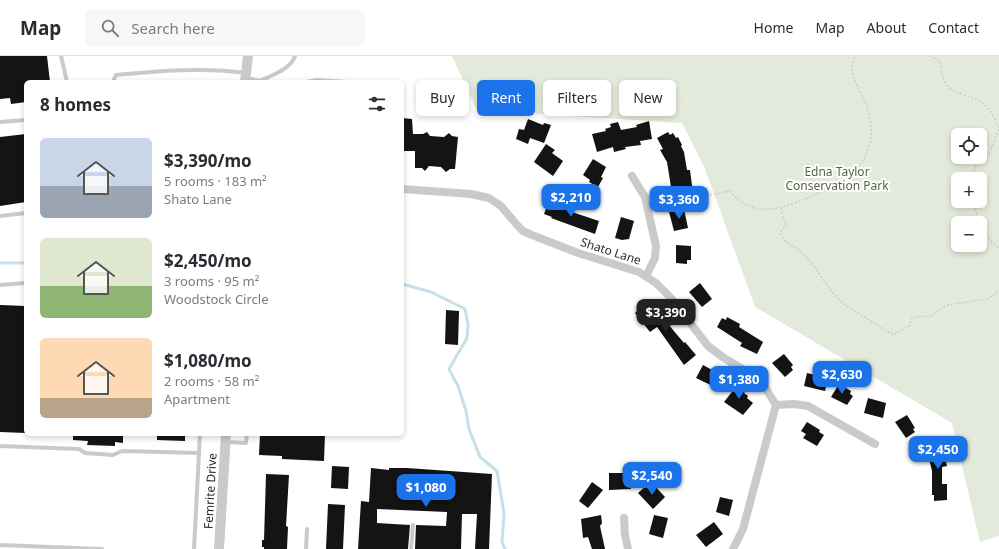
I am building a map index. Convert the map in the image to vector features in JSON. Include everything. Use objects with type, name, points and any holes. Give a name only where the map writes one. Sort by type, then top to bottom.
[{"type":"street","points":[[246,78],[248,56]]},
{"type":"street","points":[[632,176],[642,191],[648,208],[656,246],[655,258],[646,276]]},
{"type":"street","name":"Shato Lane","points":[[404,189],[471,194],[489,198],[501,206],[523,231],[578,253],[639,272],[646,276],[656,283],[671,298],[708,346],[724,358],[760,379],[776,405]]},
{"type":"street","points":[[733,549],[739,540],[743,529],[776,405],[794,404],[808,406],[875,444]]},
{"type":"street","name":"Femrite Drive","points":[[219,549],[226,438]]},
{"type":"street","points":[[624,518],[628,549]]},
{"type":"lane","points":[[61,56],[67,80]]},
{"type":"lane","points":[[262,80],[288,66],[293,61],[295,56]]},
{"type":"lane","points":[[114,80],[116,75],[169,71],[216,70],[246,78]]},
{"type":"lane","points":[[0,122],[24,120]]},
{"type":"lane","points":[[0,216],[24,213]]},
{"type":"lane","points":[[0,285],[24,283]]},
{"type":"lane","points":[[194,549],[200,436]]},
{"type":"lane","points":[[226,438],[246,442],[247,436]]},
{"type":"lane","points":[[0,446],[78,449],[85,454],[113,455],[122,451],[199,453]]},
{"type":"lane","points":[[411,549],[413,525]]},
{"type":"lane","points":[[306,549],[307,529]]},
{"type":"lane","points":[[0,545],[102,549]]},
{"type":"path","points":[[648,208],[730,191],[746,206],[761,209],[781,208],[814,195],[839,182],[855,171],[864,159],[871,135],[869,114],[856,82],[852,67],[856,56]]},
{"type":"path","points":[[930,56],[940,61],[944,80],[950,88],[966,96],[977,99],[988,107],[999,129],[989,154],[976,165],[973,172]]},
{"type":"path","points":[[781,208],[786,224],[780,233],[785,241],[799,250],[811,262],[829,288],[842,303],[893,335],[909,326],[912,318],[922,316],[929,318],[947,305],[988,299],[999,290]]},
{"type":"path","points":[[987,235],[990,240],[999,248]]},
{"type":"green space","name":"Edna Taylor Conservation Park","points":[[452,56],[999,56],[999,536],[980,542],[952,423],[755,307],[705,169],[682,123],[572,116],[611,116],[611,80],[543,80],[543,114],[535,114],[535,80],[477,80],[477,110],[469,93],[469,80],[463,80]]},
{"type":"building","points":[[0,56],[47,56],[50,80],[24,80],[24,102],[11,104],[10,98],[0,99]]},
{"type":"building","points":[[404,118],[412,119],[413,134],[423,134],[427,132],[430,136],[444,137],[449,133],[452,136],[458,137],[455,169],[450,169],[446,172],[441,167],[429,166],[425,171],[422,168],[415,168],[415,151],[404,151]]},
{"type":"building","points":[[528,119],[543,125],[544,123],[551,125],[544,143],[530,138],[528,144],[516,139],[519,129],[524,130]]},
{"type":"building","points":[[649,121],[652,139],[640,141],[641,145],[625,147],[626,149],[614,152],[613,147],[597,152],[592,134],[606,131],[605,129],[611,127],[610,124],[618,122],[621,130],[637,127],[636,125]]},
{"type":"building","points":[[668,132],[670,135],[673,133],[676,138],[678,137],[682,145],[687,170],[690,170],[693,193],[671,197],[667,162],[660,150],[663,149],[657,138]]},
{"type":"building","points":[[24,134],[24,202],[0,206],[0,137]]},
{"type":"building","points":[[546,144],[555,150],[552,153],[563,161],[553,176],[534,162]]},
{"type":"building","points":[[593,159],[606,167],[601,177],[603,178],[598,187],[589,182],[590,180],[583,175]]},
{"type":"building","points":[[549,201],[564,207],[563,209],[599,221],[595,234],[544,214]]},
{"type":"building","points":[[684,209],[688,228],[674,231],[669,212]]},
{"type":"building","points":[[621,217],[634,221],[629,239],[622,240],[615,238]]},
{"type":"building","points":[[676,245],[691,246],[691,260],[687,260],[687,264],[676,263]]},
{"type":"building","points":[[700,283],[712,299],[702,307],[689,292]]},
{"type":"building","points":[[646,304],[655,315],[660,310],[666,318],[665,319],[668,324],[696,355],[684,365],[657,327],[650,332],[635,313]]},
{"type":"building","points":[[0,305],[24,306],[24,433],[0,432]]},
{"type":"building","points":[[446,310],[459,311],[458,345],[445,344]]},
{"type":"building","points":[[727,317],[740,324],[739,327],[763,342],[757,354],[740,346],[742,343],[717,327],[722,318],[726,320]]},
{"type":"building","points":[[784,354],[793,365],[791,367],[793,370],[785,377],[772,363]]},
{"type":"building","points":[[703,365],[727,378],[721,390],[696,378]]},
{"type":"building","points":[[807,373],[828,378],[825,391],[804,386]]},
{"type":"building","points":[[739,383],[747,389],[744,393],[753,403],[743,415],[724,402]]},
{"type":"building","points":[[839,384],[851,391],[850,394],[853,396],[847,405],[831,397]]},
{"type":"building","points":[[868,398],[886,403],[883,418],[864,413]]},
{"type":"building","points":[[907,415],[915,428],[913,429],[915,432],[906,438],[895,422]]},
{"type":"building","points":[[807,422],[820,430],[819,432],[824,435],[817,446],[803,438],[806,434],[801,431]]},
{"type":"building","points":[[73,436],[123,436],[123,443],[115,442],[115,446],[87,445],[88,441],[73,440]]},
{"type":"building","points":[[157,436],[185,436],[185,441],[157,440]]},
{"type":"building","points":[[260,436],[325,436],[324,461],[282,459],[282,456],[259,455]]},
{"type":"building","points":[[946,443],[948,452],[944,453],[947,466],[942,467],[942,484],[947,484],[947,500],[934,501],[934,495],[932,495],[932,471],[926,446]]},
{"type":"building","points":[[332,466],[349,467],[348,489],[331,488]]},
{"type":"building","points":[[371,468],[389,470],[389,468],[407,468],[492,474],[489,549],[475,549],[477,514],[462,514],[461,549],[415,549],[416,525],[446,526],[447,512],[377,509],[377,523],[410,525],[408,549],[358,549],[361,501],[369,502]]},
{"type":"building","points":[[609,473],[631,473],[631,489],[609,490]]},
{"type":"building","points":[[266,474],[289,475],[286,526],[288,527],[287,549],[264,549],[264,547],[262,547],[262,540],[264,540]]},
{"type":"building","points":[[592,482],[603,490],[588,508],[579,501]]},
{"type":"building","points":[[652,483],[665,497],[653,509],[638,493],[647,485],[649,487]]},
{"type":"building","points":[[720,497],[733,500],[729,516],[716,512]]},
{"type":"building","points":[[328,504],[345,505],[343,549],[326,549]]},
{"type":"building","points":[[601,515],[602,523],[600,526],[605,549],[592,549],[588,537],[583,538],[581,519]]},
{"type":"building","points":[[654,515],[668,518],[663,538],[649,534]]},
{"type":"building","points":[[714,522],[723,534],[706,547],[696,535]]},
{"type":"waterway","points":[[0,263],[24,263]]},
{"type":"waterway","points":[[404,285],[431,292],[465,309],[468,324],[467,338],[449,369],[458,386],[466,411],[469,429],[480,457],[497,471],[504,513],[502,542],[505,549]]}]
